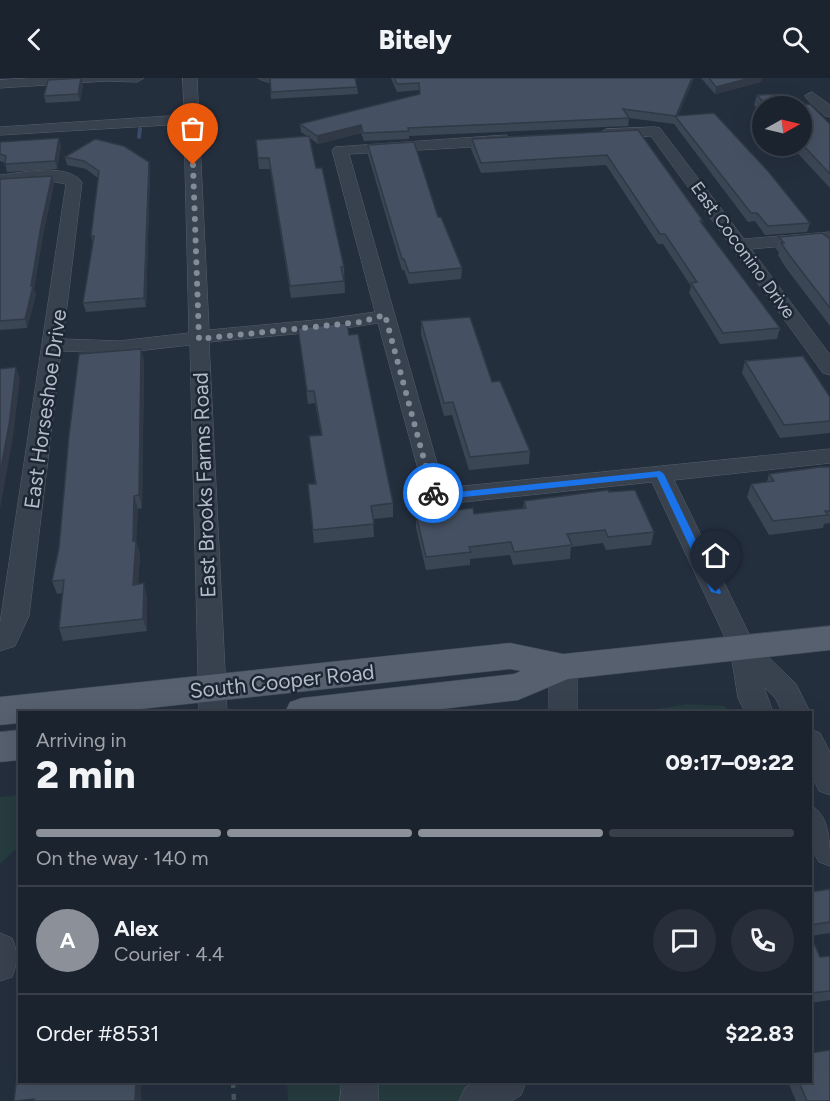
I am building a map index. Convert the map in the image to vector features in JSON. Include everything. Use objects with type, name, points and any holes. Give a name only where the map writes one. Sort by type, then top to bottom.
[{"type":"main road","name":"South Cooper Road","points":[[0,711],[212,700],[510,656],[562,667],[830,638]]},
{"type":"main road","name":"South Cooper Road","points":[[311,711],[518,687],[562,667]]},
{"type":"main road","points":[[0,747],[18,745]]},
{"type":"street","points":[[0,84],[102,78]]},
{"type":"street","points":[[111,78],[136,78]]},
{"type":"street","name":"East Brooks Farms Road","points":[[190,78],[212,700]]},
{"type":"street","points":[[265,78],[297,78]]},
{"type":"street","points":[[812,96],[830,113]]},
{"type":"street","points":[[0,131],[192,119]]},
{"type":"street","name":"East Coconino Drive","points":[[585,135],[655,131],[830,369]]},
{"type":"street","points":[[527,139],[340,150],[435,497],[830,456]]},
{"type":"street","name":"East Horseshoe Drive","points":[[0,180],[55,177],[70,179],[74,182],[16,616],[3,640]]},
{"type":"street","points":[[739,245],[830,237]]},
{"type":"street","points":[[54,344],[82,349],[116,339],[296,322],[360,322],[385,315]]},
{"type":"street","points":[[660,474],[743,648],[752,698],[758,711]]},
{"type":"street","points":[[743,648],[786,692],[796,711]]},
{"type":"street","points":[[562,667],[563,711]]},
{"type":"street","points":[[812,747],[822,777]]},
{"type":"street","points":[[812,821],[830,852]]},
{"type":"street","points":[[0,949],[0,965]]},
{"type":"street","points":[[359,1101],[360,1083]]},
{"type":"street","points":[[478,1101],[506,1083]]},
{"type":"street","points":[[509,1101],[518,1083]]},
{"type":"path","points":[[233,1083],[234,1101]]},
{"type":"green space","points":[[688,704],[725,706],[728,711],[642,711]]},
{"type":"green space","points":[[18,795],[18,847],[0,864],[0,797]]},
{"type":"green space","points":[[287,1083],[519,1083],[513,1101],[288,1101]]},
{"type":"building","points":[[81,78],[78,94],[44,96],[48,80]]},
{"type":"building","points":[[270,78],[355,78],[357,87],[271,92]]},
{"type":"building","points":[[394,78],[692,78],[676,116],[714,113],[768,171],[810,223],[768,226],[757,213],[751,213],[675,116],[623,109],[629,118],[408,128],[409,131],[363,133],[361,125],[317,136],[300,124],[420,94],[419,83],[397,84]]},
{"type":"building","points":[[709,78],[750,78],[716,87]]},
{"type":"building","points":[[782,94],[784,96],[758,96]]},
{"type":"building","points":[[812,106],[830,124],[830,174],[812,155]]},
{"type":"building","points":[[638,130],[703,221],[700,221],[780,328],[723,333],[691,283],[697,282],[665,234],[660,234],[607,155],[481,163],[472,139]]},
{"type":"building","points":[[309,136],[316,168],[322,168],[344,267],[341,267],[344,281],[290,286],[269,158],[258,158],[256,140]]},
{"type":"building","points":[[59,138],[55,161],[5,164],[6,156],[0,154],[0,142]]},
{"type":"building","points":[[95,139],[124,146],[149,162],[144,298],[83,303],[94,236],[91,236],[99,171],[84,161],[65,157]]},
{"type":"building","points":[[414,142],[438,217],[441,217],[462,268],[409,273],[402,259],[368,145]]},
{"type":"building","points":[[52,176],[25,319],[0,321],[0,179]]},
{"type":"building","points":[[822,233],[830,239],[830,308],[790,256],[779,237]]},
{"type":"building","points":[[470,317],[492,382],[500,381],[530,451],[470,457],[453,402],[444,403],[421,321]]},
{"type":"building","points":[[347,323],[349,335],[358,334],[393,503],[371,506],[374,524],[313,530],[308,484],[316,484],[309,436],[322,435],[314,391],[307,391],[298,328]]},
{"type":"building","points":[[141,349],[139,495],[134,496],[133,541],[136,541],[133,585],[144,583],[143,619],[59,628],[64,580],[52,581],[59,548],[79,354]]},
{"type":"building","points":[[803,356],[830,397],[830,421],[784,425],[745,361]]},
{"type":"building","points":[[16,367],[9,425],[0,473],[0,369]]},
{"type":"building","points":[[830,467],[830,511],[825,511],[828,515],[773,521],[751,484],[774,481],[769,474]]},
{"type":"building","points":[[608,490],[609,492],[635,490],[654,532],[608,537],[605,530],[567,534],[572,545],[514,552],[511,542],[469,547],[471,552],[426,557],[416,515],[473,508],[474,514],[526,508],[524,501]]},
{"type":"building","points":[[830,889],[830,922],[812,925],[812,892]]},
{"type":"building","points":[[812,939],[820,957],[830,956],[830,991],[812,993]]},
{"type":"building","points":[[830,1050],[830,1101],[807,1101],[799,1083],[812,1083],[812,1053]]},
{"type":"building","points":[[18,1067],[18,1083],[136,1083],[135,1101],[34,1101],[34,1099],[14,1101]]},
{"type":"waterway","points":[[139,137],[140,129]]},
{"type":"way so far","points":[[193,165],[199,339],[227,334],[360,322],[385,315],[433,493]]},
{"type":"route","points":[[433,493],[435,497],[660,474],[716,592]]}]
